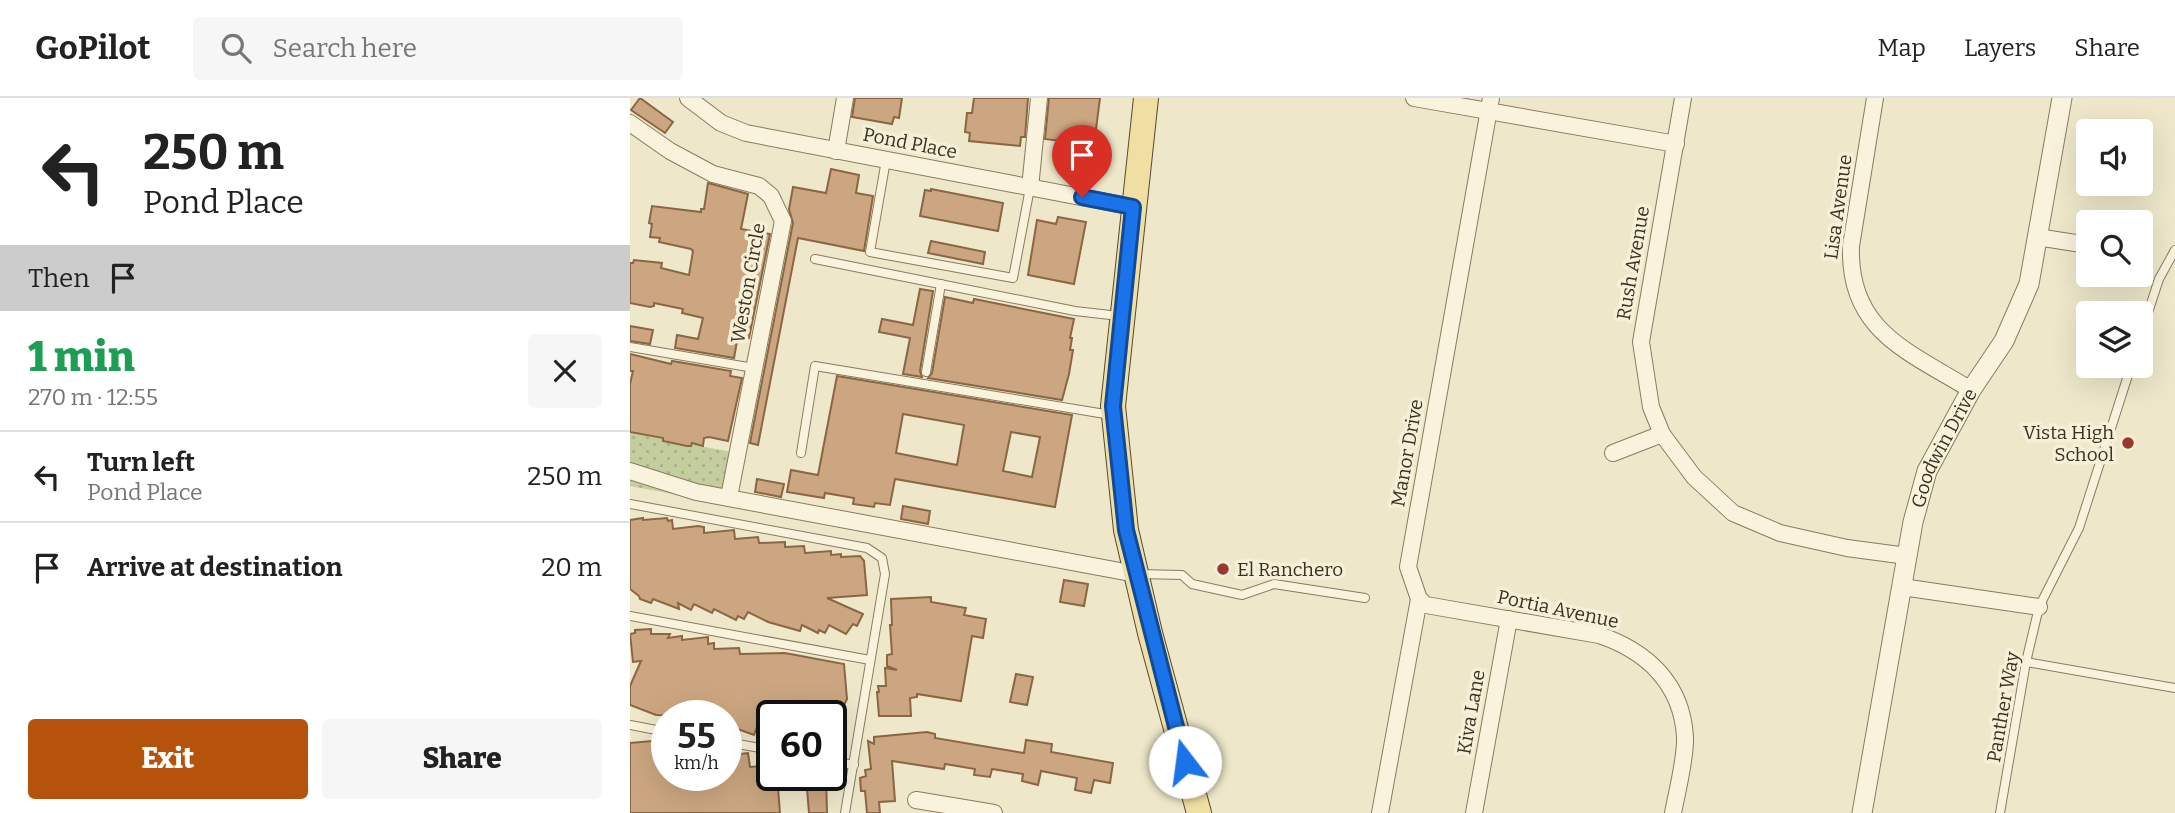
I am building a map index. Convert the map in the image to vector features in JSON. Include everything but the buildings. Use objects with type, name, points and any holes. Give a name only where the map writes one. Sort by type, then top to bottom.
[{"type":"main road","points":[[1146,98],[1114,416],[1126,530],[1199,813]]},
{"type":"street","name":"Pond Place","points":[[688,98],[709,105],[721,123],[746,133],[1133,207]]},
{"type":"street","points":[[836,151],[845,98]]},
{"type":"street","points":[[1030,188],[1039,98]]},
{"type":"street","points":[[1414,98],[1490,105],[1676,144]]},
{"type":"street","name":"Rush Avenue","points":[[1683,98],[1641,342],[1651,407],[1662,434],[1694,477],[1733,513],[1780,533],[1847,548],[1907,556]]},
{"type":"street","name":"Lisa Avenue","points":[[1875,98],[1851,246],[1850,269],[1855,289],[1866,315],[1887,338],[1971,390]]},
{"type":"street","name":"Goodwin Drive","points":[[1862,813],[1913,522],[1927,471],[1971,390],[2004,341],[2029,284],[2062,98]]},
{"type":"street","name":"Manor Drive","points":[[1380,813],[1419,599],[1408,567],[1490,105]]},
{"type":"street","name":"Weston Circle","points":[[630,122],[670,151],[713,174],[759,186],[771,196],[783,221],[729,497]]},
{"type":"street","points":[[2037,237],[2076,243]]},
{"type":"street","points":[[1613,453],[1662,434]]},
{"type":"street","points":[[630,471],[695,492],[1136,574]]},
{"type":"street","points":[[1902,587],[2039,607]]},
{"type":"street","name":"Portia Avenue","points":[[1419,599],[1426,605],[1599,635],[1621,642],[1650,661],[1662,674],[1680,707],[1685,738],[1673,813]]},
{"type":"street","name":"Kiva Lane","points":[[1474,813],[1509,619]]},
{"type":"street","points":[[916,800],[986,812]]},
{"type":"lane","points":[[886,160],[870,252],[1013,278],[1030,188]]},
{"type":"lane","points":[[2152,301],[2159,279],[2174,252]]},
{"type":"lane","points":[[815,259],[1075,311],[1122,317]]},
{"type":"lane","points":[[926,372],[942,284]]},
{"type":"lane","points":[[630,347],[754,368]]},
{"type":"lane","points":[[801,453],[815,366],[1114,416]]},
{"type":"lane","name":"Panther Way","points":[[2000,813],[2026,663],[2039,607],[2079,528],[2127,378]]},
{"type":"lane","points":[[630,504],[867,548],[882,558],[886,574],[845,813]]},
{"type":"lane","points":[[1136,574],[1182,575],[1192,584],[1242,595],[1274,584],[1365,598]]},
{"type":"lane","points":[[630,616],[870,660]]},
{"type":"lane","points":[[2026,663],[2175,688]]},
{"type":"lane","points":[[630,725],[651,729]]},
{"type":"lane","points":[[847,764],[853,765]]},
{"type":"green space","points":[[630,433],[732,452],[722,503],[630,486]]},
{"type":"place","name":"Vista High School","points":[[2128,443]]},
{"type":"place","name":"El Ranchero","points":[[1223,569]]},
{"type":"route","points":[[1082,197],[1133,207],[1113,406],[1126,530],[1145,614],[1185,762]]}]
